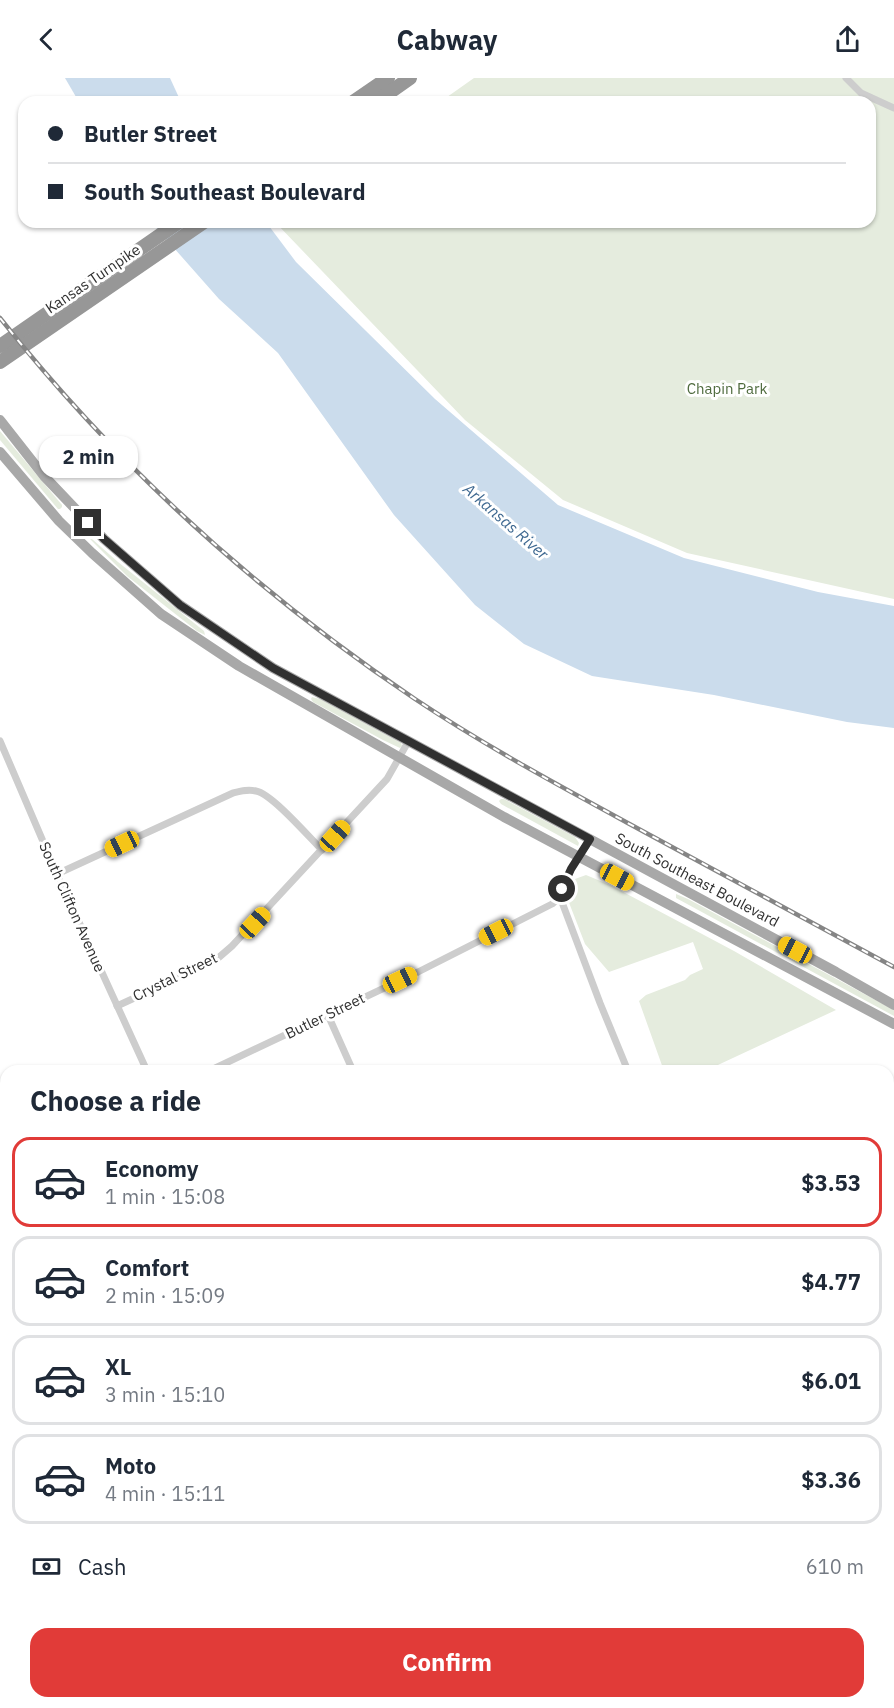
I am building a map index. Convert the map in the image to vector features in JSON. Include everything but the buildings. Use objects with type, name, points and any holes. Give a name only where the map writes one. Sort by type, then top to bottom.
[{"type":"highway","points":[[362,96],[388,78]]},
{"type":"highway","points":[[384,96],[410,78]]},
{"type":"highway","name":"Kansas Turnpike","points":[[0,346],[170,228]]},
{"type":"highway","name":"Kansas Turnpike","points":[[0,362],[195,228]]},
{"type":"main road","name":"South Southeast Boulevard","points":[[0,420],[44,476],[104,539],[180,605],[273,668],[894,1005]]},
{"type":"main road","points":[[0,452],[59,521],[92,553],[161,614],[239,666],[504,817],[894,1024]]},
{"type":"street","points":[[846,78],[861,93],[868,96]]},
{"type":"street","points":[[876,100],[894,108]]},
{"type":"street","name":"South Clifton Avenue","points":[[0,741],[57,874],[144,1065]]},
{"type":"street","name":"Crystal Street","points":[[117,1006],[206,965],[246,932],[387,779],[408,742]]},
{"type":"street","points":[[57,874],[242,790],[256,790],[264,794],[322,850]]},
{"type":"street","points":[[590,839],[565,881],[560,897],[626,1065]]},
{"type":"street","name":"Butler Street","points":[[222,1065],[544,908],[560,897]]},
{"type":"street","points":[[328,1015],[350,1065]]},
{"type":"green space","name":"Chapin Park","points":[[474,78],[894,78],[894,599],[687,553],[563,500],[465,420],[281,228],[876,228],[876,96],[448,96]]},
{"type":"green space","points":[[0,431],[62,505],[60,509],[0,440]]},
{"type":"green space","points":[[90,539],[204,631],[205,635],[127,576]]},
{"type":"green space","points":[[312,697],[320,699],[401,743],[402,746],[400,748],[383,740],[313,702]]},
{"type":"green space","points":[[501,799],[575,837],[579,843],[578,846],[501,804],[499,801]]},
{"type":"green space","points":[[586,875],[610,885],[734,951],[836,1010],[718,1065],[662,1065],[639,1001],[646,995],[685,980],[703,969],[693,942],[609,972],[585,944],[568,900],[575,879]]},
{"type":"green space","points":[[676,894],[894,1010],[894,1016],[676,898]]},
{"type":"water","points":[[65,78],[170,78],[178,96],[76,96]]},
{"type":"water","name":"Arkansas River","points":[[156,228],[270,228],[296,262],[435,399],[558,505],[684,558],[818,592],[894,606],[894,728],[847,722],[714,695],[592,676],[524,644],[475,605],[394,515],[278,353],[219,299]]},
{"type":"railway","points":[[0,318],[92,425],[193,525],[301,616],[357,659],[443,717],[530,769],[894,967]]},
{"type":"route","points":[[88,523],[180,605],[273,668],[590,839],[571,869],[562,889]]}]
